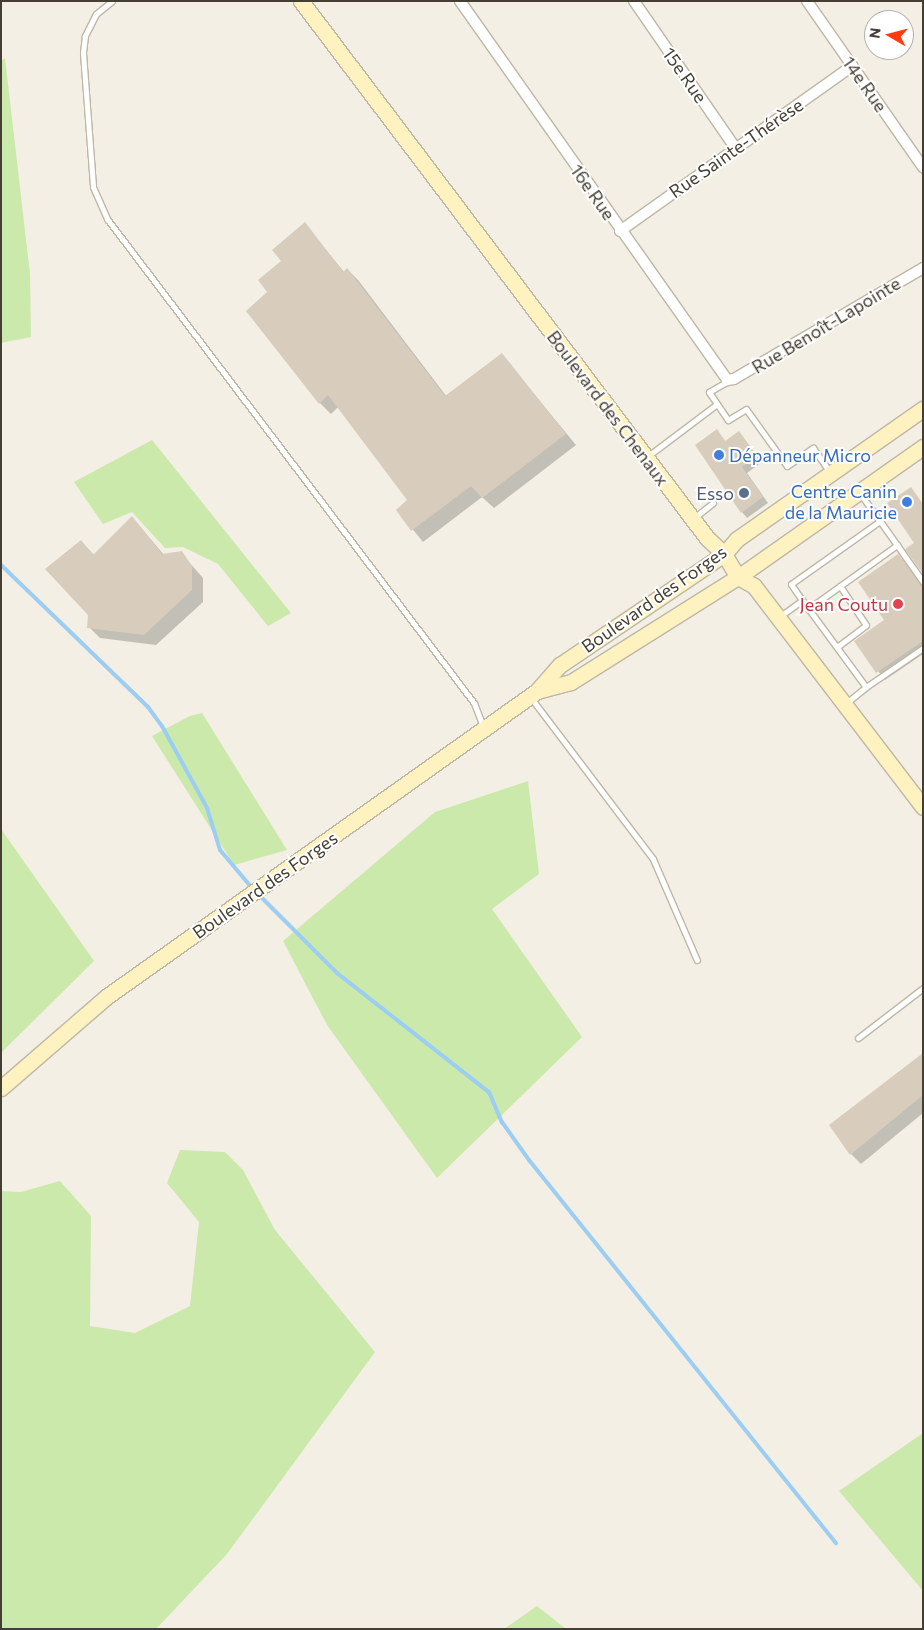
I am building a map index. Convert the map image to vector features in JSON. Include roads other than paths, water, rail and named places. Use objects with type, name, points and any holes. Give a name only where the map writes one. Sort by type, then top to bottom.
[{"type":"street","name":"Boulevard des Chenaux","points":[[301,1],[692,518],[724,554],[738,577],[754,586],[923,808]]},
{"type":"street","name":"16e Rue","points":[[460,1],[620,231],[728,380]]},
{"type":"street","name":"15e Rue","points":[[634,1],[736,148]]},
{"type":"street","name":"14e Rue","points":[[811,3],[852,66],[923,167]]},
{"type":"street","name":"Rue Sainte-Thérèse","points":[[620,231],[852,66]]},
{"type":"street","name":"Rue Benoît-Lapointe","points":[[728,380],[923,268]]},
{"type":"street","name":"Boulevard des Forges","points":[[1,1088],[90,1009],[534,694],[560,664],[724,554],[737,539],[923,409]]},
{"type":"street","name":"Boulevard des Forges","points":[[534,694],[571,682],[738,577],[923,447]]},
{"type":"lane","points":[[112,1],[96,14],[85,36],[83,53],[93,187],[108,220],[474,703],[484,729]]},
{"type":"lane","points":[[728,380],[709,392],[728,420],[746,409],[787,466],[814,448],[831,474]]},
{"type":"lane","points":[[646,458],[717,404]]},
{"type":"lane","points":[[859,492],[923,582]]},
{"type":"lane","points":[[692,518],[714,503]]},
{"type":"lane","points":[[866,687],[791,584],[880,521]]},
{"type":"lane","points":[[808,609],[897,545]]},
{"type":"lane","points":[[837,647],[866,624],[840,586]]},
{"type":"lane","points":[[778,618],[802,600]]},
{"type":"lane","points":[[844,704],[923,648]]},
{"type":"lane","points":[[534,694],[653,859],[698,960]]},
{"type":"lane","points":[[858,1038],[923,988]]},
{"type":"waterway","points":[[1,565],[148,707],[162,726],[207,808],[220,850],[253,889]]},
{"type":"waterway","points":[[258,894],[337,973],[489,1092],[502,1122],[529,1160],[836,1543]]},
{"type":"place","name":"Dépanneur Micro","points":[[719,455]]},
{"type":"place","name":"Esso","points":[[744,493]]},
{"type":"place","name":"Centre Canin de la Mauricie","points":[[907,502]]},
{"type":"place","name":"Jean Coutu","points":[[898,604]]}]
